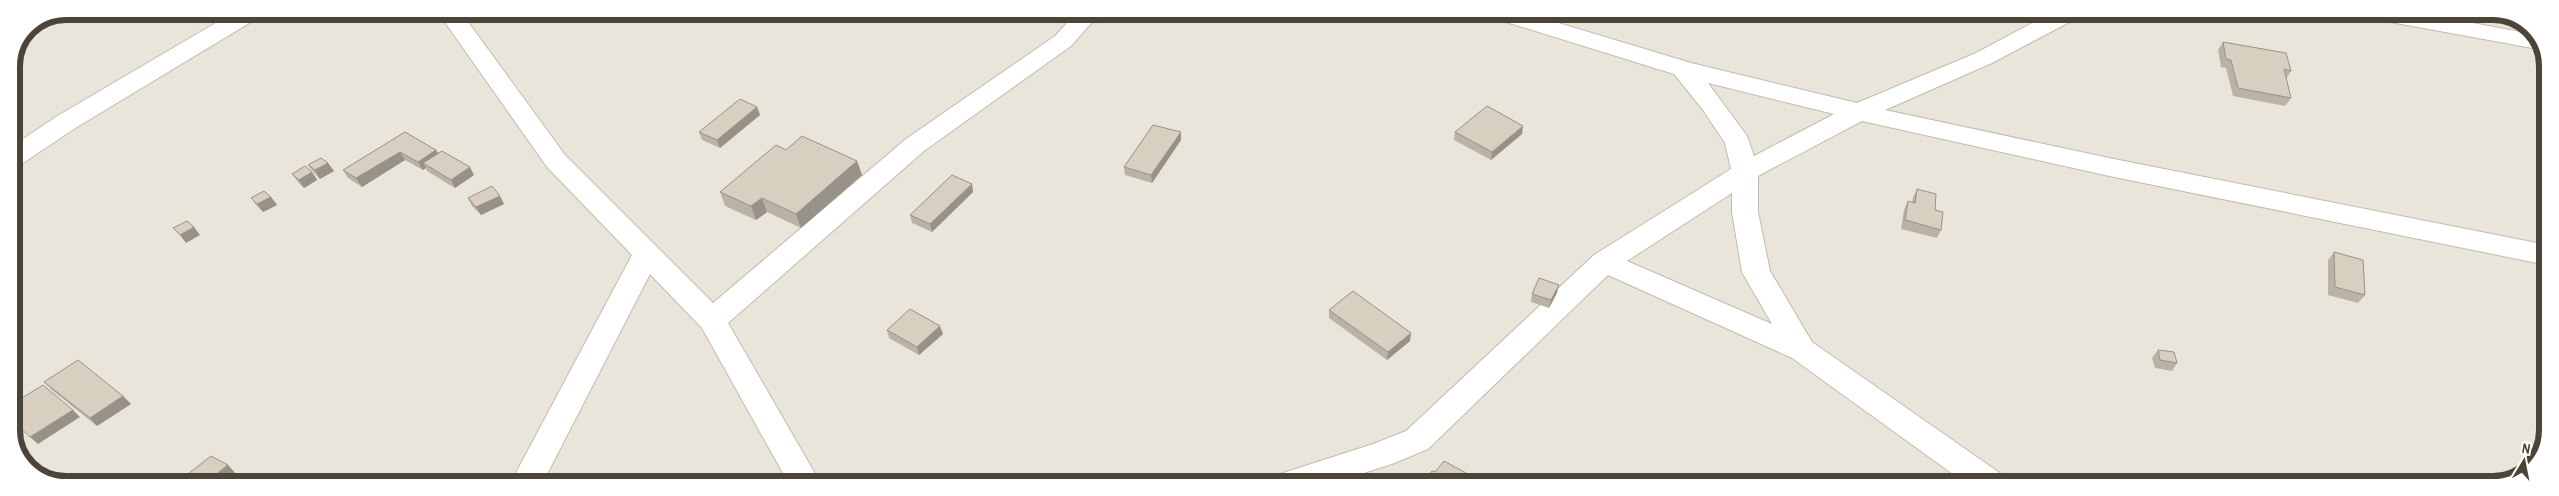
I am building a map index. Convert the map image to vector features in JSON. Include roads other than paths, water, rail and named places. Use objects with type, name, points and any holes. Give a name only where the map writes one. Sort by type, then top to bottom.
[{"type":"street","points":[[20,153],[68,121],[238,20]]},
{"type":"street","points":[[454,20],[556,161],[712,320],[800,476]]},
{"type":"street","points":[[712,320],[915,145],[1063,41],[1082,20]]},
{"type":"street","points":[[1524,20],[1682,68],[1859,112],[2103,166],[2539,253]]},
{"type":"street","points":[[1313,476],[1380,455],[1418,440],[1604,262],[1745,172],[1859,112],[1984,58],[2056,20]]},
{"type":"street","points":[[2417,20],[2532,41]]},
{"type":"street","points":[[1682,68],[1712,104],[1738,142],[1745,172],[1745,212],[1756,272],[1802,350]]},
{"type":"street","points":[[530,476],[646,254]]},
{"type":"street","points":[[1604,262],[1802,350],[1894,417],[1981,476]]}]
